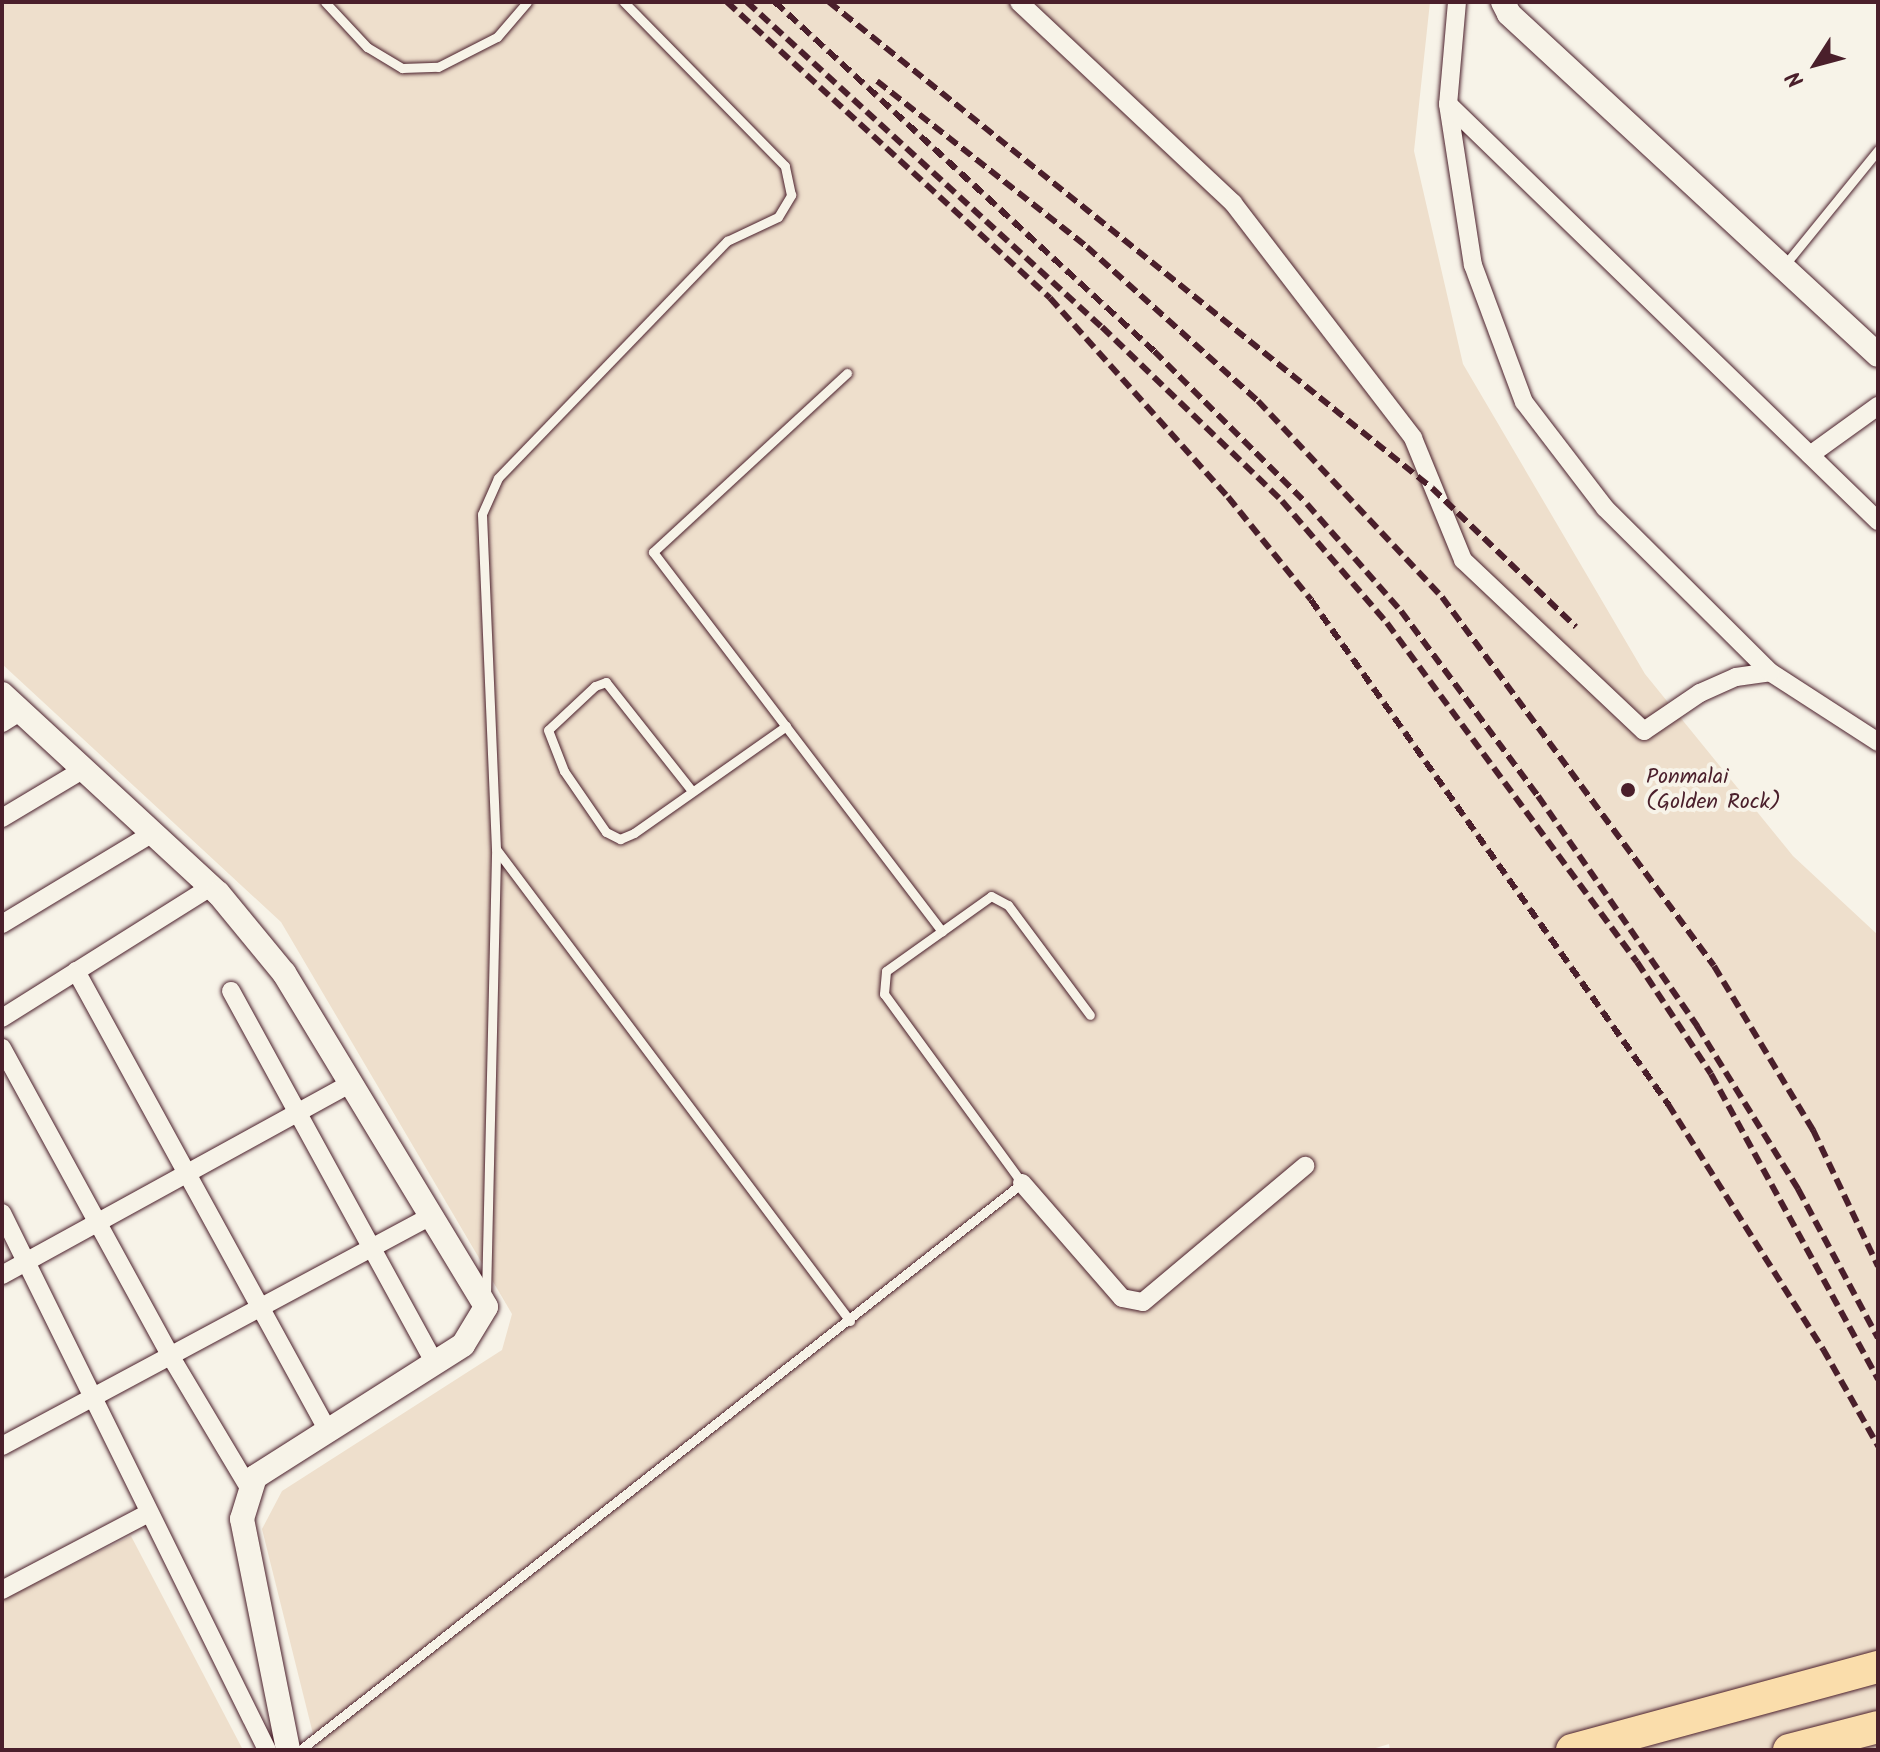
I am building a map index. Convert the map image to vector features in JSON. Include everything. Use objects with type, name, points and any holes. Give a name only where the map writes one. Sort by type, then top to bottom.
[{"type":"highway","points":[[1572,1750],[1878,1667]]},
{"type":"highway","points":[[1789,1750],[1878,1727]]},
{"type":"street","points":[[1019,2],[1233,203],[1413,438],[1463,560],[1597,690],[1644,731],[1700,693],[1736,677],[1770,672]]},
{"type":"street","points":[[1457,2],[1448,104],[1473,265],[1524,402],[1605,508],[1770,672],[1878,742]]},
{"type":"street","points":[[1503,2],[1509,14],[1878,355]]},
{"type":"street","points":[[1448,104],[1878,521]]},
{"type":"street","points":[[1810,455],[1878,406]]},
{"type":"street","points":[[2,694],[11,717],[84,769],[211,887],[284,973],[486,1307],[463,1345],[255,1477],[242,1519],[288,1750]]},
{"type":"street","points":[[2,818],[84,769]]},
{"type":"street","points":[[2,924],[153,833]]},
{"type":"street","points":[[2,1018],[211,887]]},
{"type":"street","points":[[76,971],[328,1431]]},
{"type":"street","points":[[231,991],[435,1363]]},
{"type":"street","points":[[2,1048],[171,1357],[251,1491]]},
{"type":"street","points":[[2,1275],[351,1083]]},
{"type":"street","points":[[1022,1183],[1122,1298],[1143,1302],[1305,1166]]},
{"type":"street","points":[[2,1213],[147,1514],[267,1750]]},
{"type":"street","points":[[2,1446],[431,1216]]},
{"type":"street","points":[[2,1590],[147,1514]]},
{"type":"lane","points":[[325,2],[367,47],[402,68],[438,67],[497,37],[527,2]]},
{"type":"lane","points":[[486,1307],[496,849],[482,514],[498,478],[727,241],[778,217],[791,195],[785,166],[624,2]]},
{"type":"lane","points":[[1783,267],[1878,150]]},
{"type":"lane","points":[[847,373],[653,552],[942,931]]},
{"type":"lane","points":[[692,791],[625,700],[606,682],[595,686],[548,730],[564,771],[612,837],[634,833],[786,726]]},
{"type":"lane","points":[[496,849],[850,1321]]},
{"type":"lane","points":[[300,1750],[1022,1183],[884,994],[886,971],[991,896],[1008,905],[1090,1015]]},
{"type":"shaded area","points":[[2,2],[1430,2],[1414,151],[1463,364],[1645,674],[1793,856],[1878,935],[1878,1750],[1390,1750],[1389,1744],[1369,1750],[317,1750],[262,1529],[282,1491],[502,1350],[512,1314],[281,922],[2,664]]},
{"type":"shaded area","points":[[131,1536],[243,1750],[2,1750],[2,1599]]},
{"type":"railway","points":[[727,2],[1050,298],[1228,497],[1311,600],[1668,1104],[1823,1349],[1878,1446]]},
{"type":"railway","points":[[747,2],[1102,327],[1282,501],[1387,623],[1637,962],[1711,1074],[1878,1379]]},
{"type":"railway","points":[[775,2],[1154,351],[1307,504],[1401,611],[1538,796],[1697,1026],[1798,1189],[1878,1338]]},
{"type":"railway","points":[[829,2],[1432,488],[1576,627]]},
{"type":"railway","points":[[877,81],[1087,247],[1258,401],[1442,597],[1714,966],[1813,1130],[1878,1266]]},
{"type":"place","name":"Ponmalai (Golden Rock)","points":[[1628,790]]}]
